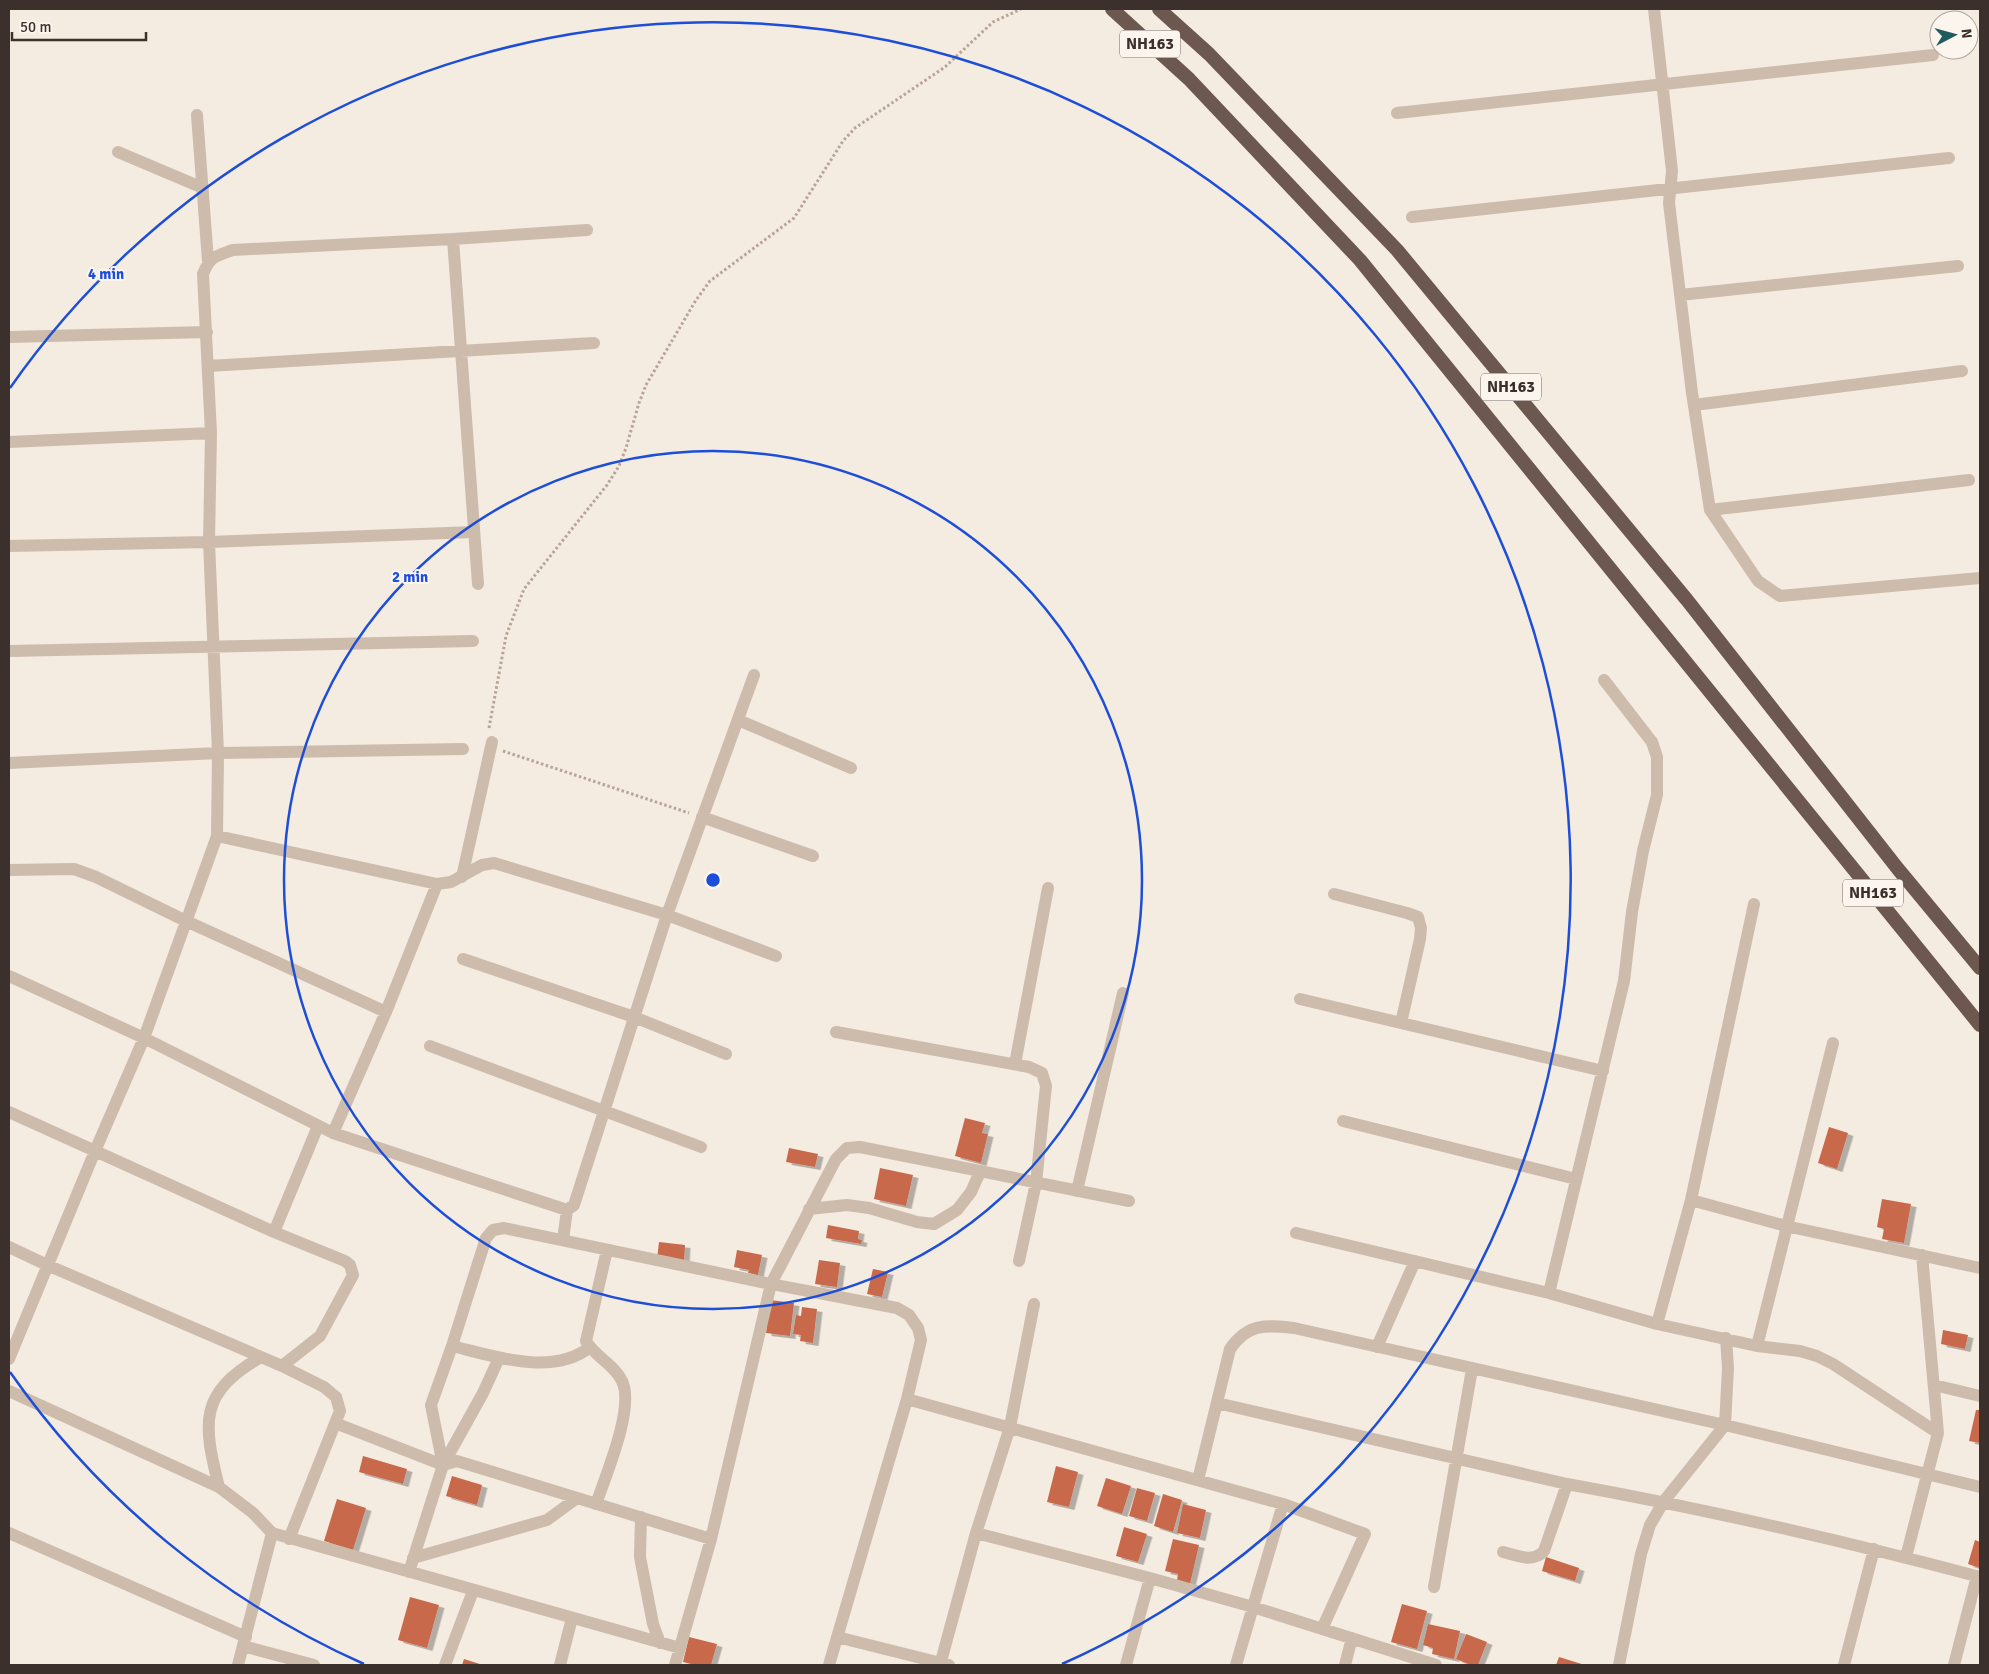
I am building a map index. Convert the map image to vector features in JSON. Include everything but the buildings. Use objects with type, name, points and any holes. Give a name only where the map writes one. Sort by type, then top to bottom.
[{"type":"highway","name":"NH163","points":[[1112,9],[1189,79],[1360,260],[1980,1025]]},
{"type":"highway","name":"NH163","points":[[1159,9],[1209,54],[1397,250],[1687,600],[1898,869],[1980,968]]},
{"type":"street","points":[[1654,9],[1672,171],[1669,203],[1694,405],[1710,510],[1758,582],[1780,596],[1980,578]]},
{"type":"street","points":[[1397,113],[1929,55]]},
{"type":"street","points":[[9,1359],[144,1038],[217,836],[218,753],[209,542],[211,433],[204,274],[208,261],[197,116]]},
{"type":"street","points":[[118,152],[203,188]]},
{"type":"street","points":[[1412,217],[1949,158]]},
{"type":"street","points":[[208,261],[233,250],[587,230]]},
{"type":"street","points":[[453,239],[478,584]]},
{"type":"street","points":[[1680,295],[1958,266]]},
{"type":"street","points":[[9,337],[206,332]]},
{"type":"street","points":[[208,366],[594,343]]},
{"type":"street","points":[[1694,405],[1962,371]]},
{"type":"street","points":[[9,442],[211,433]]},
{"type":"street","points":[[1710,510],[1969,480]]},
{"type":"street","points":[[9,546],[209,542],[474,532]]},
{"type":"street","points":[[9,651],[473,641]]},
{"type":"street","points":[[563,1240],[567,1210],[574,1205],[666,915],[754,675]]},
{"type":"street","points":[[1549,1293],[1624,980],[1632,912],[1643,851],[1657,795],[1657,757],[1652,742],[1604,680]]},
{"type":"street","points":[[738,720],[851,768]]},
{"type":"street","points":[[462,877],[492,742]]},
{"type":"street","points":[[9,763],[218,753],[464,749]]},
{"type":"street","points":[[702,817],[813,856]]},
{"type":"street","points":[[217,836],[437,884],[451,882],[482,864],[494,863],[666,915],[776,956]]},
{"type":"street","points":[[9,870],[74,869],[96,877],[186,922],[386,1012]]},
{"type":"street","points":[[332,1133],[386,1012],[437,884]]},
{"type":"street","points":[[1015,1064],[1048,888]]},
{"type":"street","points":[[1334,894],[1408,912],[1418,917],[1421,928],[1420,939],[1401,1023]]},
{"type":"street","points":[[1657,1324],[1691,1200],[1754,904]]},
{"type":"street","points":[[463,959],[634,1017],[726,1054]]},
{"type":"street","points":[[9,976],[144,1038],[332,1133],[567,1210]]},
{"type":"street","points":[[1076,1191],[1123,993]]},
{"type":"street","points":[[1300,999],[1603,1071]]},
{"type":"street","points":[[836,1032],[1015,1064],[1029,1067],[1042,1074],[1046,1086],[1036,1183],[1019,1261]]},
{"type":"street","points":[[1757,1346],[1833,1042]]},
{"type":"street","points":[[430,1046],[701,1147]]},
{"type":"street","points":[[9,1112],[274,1232],[345,1261],[350,1265],[353,1275],[320,1336],[282,1366]]},
{"type":"street","points":[[1343,1121],[1576,1179]]},
{"type":"street","points":[[274,1232],[318,1126]]},
{"type":"street","points":[[675,1665],[711,1539],[771,1284],[836,1159],[847,1148],[860,1147],[1129,1201]]},
{"type":"street","points":[[809,1209],[847,1205],[869,1208],[917,1222],[934,1224],[957,1210],[971,1192],[980,1172]]},
{"type":"street","points":[[1691,1200],[1786,1226],[1980,1268]]},
{"type":"street","points":[[443,1465],[432,1405],[486,1238],[493,1230],[504,1228],[771,1284],[897,1308],[909,1315],[918,1328],[921,1340],[906,1399],[828,1665]]},
{"type":"street","points":[[1296,1233],[1549,1293],[1657,1324],[1757,1346],[1800,1351],[1817,1356],[1833,1364],[1938,1433]]},
{"type":"street","points":[[9,1247],[47,1266],[282,1366],[324,1387],[336,1397],[340,1411],[289,1539]]},
{"type":"street","points":[[596,1504],[626,1413],[626,1392],[622,1380],[586,1341],[607,1250]]},
{"type":"street","points":[[1906,1557],[1938,1433],[1922,1254]]},
{"type":"street","points":[[1377,1347],[1415,1261]]},
{"type":"street","points":[[837,1637],[943,1665],[976,1533],[1010,1427],[1034,1304]]},
{"type":"street","points":[[1198,1480],[1230,1349],[1238,1337],[1251,1329],[1268,1325],[1294,1328],[1724,1425],[1980,1487]]},
{"type":"street","points":[[1619,1665],[1641,1554],[1650,1525],[1664,1501],[1724,1425],[1728,1368],[1726,1338]]},
{"type":"street","points":[[452,1346],[499,1358],[532,1362],[558,1361],[579,1356],[590,1347]]},
{"type":"street","points":[[219,1487],[210,1453],[208,1422],[212,1401],[224,1383],[240,1369],[261,1357]]},
{"type":"street","points":[[408,1572],[443,1465],[483,1393],[499,1358]]},
{"type":"street","points":[[1434,1587],[1472,1369]]},
{"type":"street","points":[[1934,1385],[1980,1396]]},
{"type":"street","points":[[9,1391],[219,1487],[252,1513],[272,1533],[680,1648]]},
{"type":"street","points":[[906,1399],[1283,1504],[1365,1534],[1322,1629]]},
{"type":"street","points":[[1217,1403],[1567,1484],[1664,1501],[1874,1548],[1979,1577],[1954,1665]]},
{"type":"street","points":[[335,1423],[443,1465],[458,1462],[711,1539]]},
{"type":"street","points":[[1503,1552],[1531,1559],[1539,1556],[1544,1551],[1567,1484]]},
{"type":"street","points":[[413,1558],[547,1520],[577,1498]]},
{"type":"street","points":[[1236,1665],[1283,1504]]},
{"type":"street","points":[[641,1518],[640,1557],[653,1624],[660,1643]]},
{"type":"street","points":[[238,1665],[272,1533]]},
{"type":"street","points":[[976,1533],[1253,1607],[1436,1665]]},
{"type":"street","points":[[9,1534],[245,1641],[314,1665]]},
{"type":"street","points":[[1844,1665],[1874,1548]]},
{"type":"street","points":[[1126,1665],[1150,1578]]},
{"type":"street","points":[[445,1665],[473,1591]]},
{"type":"street","points":[[560,1665],[572,1618]]},
{"type":"street","points":[[1345,1665],[1352,1638]]},
{"type":"path","points":[[702,817],[501,751],[492,742],[488,725],[506,636],[524,589],[607,484],[619,466],[646,385],[696,300],[710,281],[794,218],[843,141],[855,128],[945,68],[992,22],[1021,9]]}]
